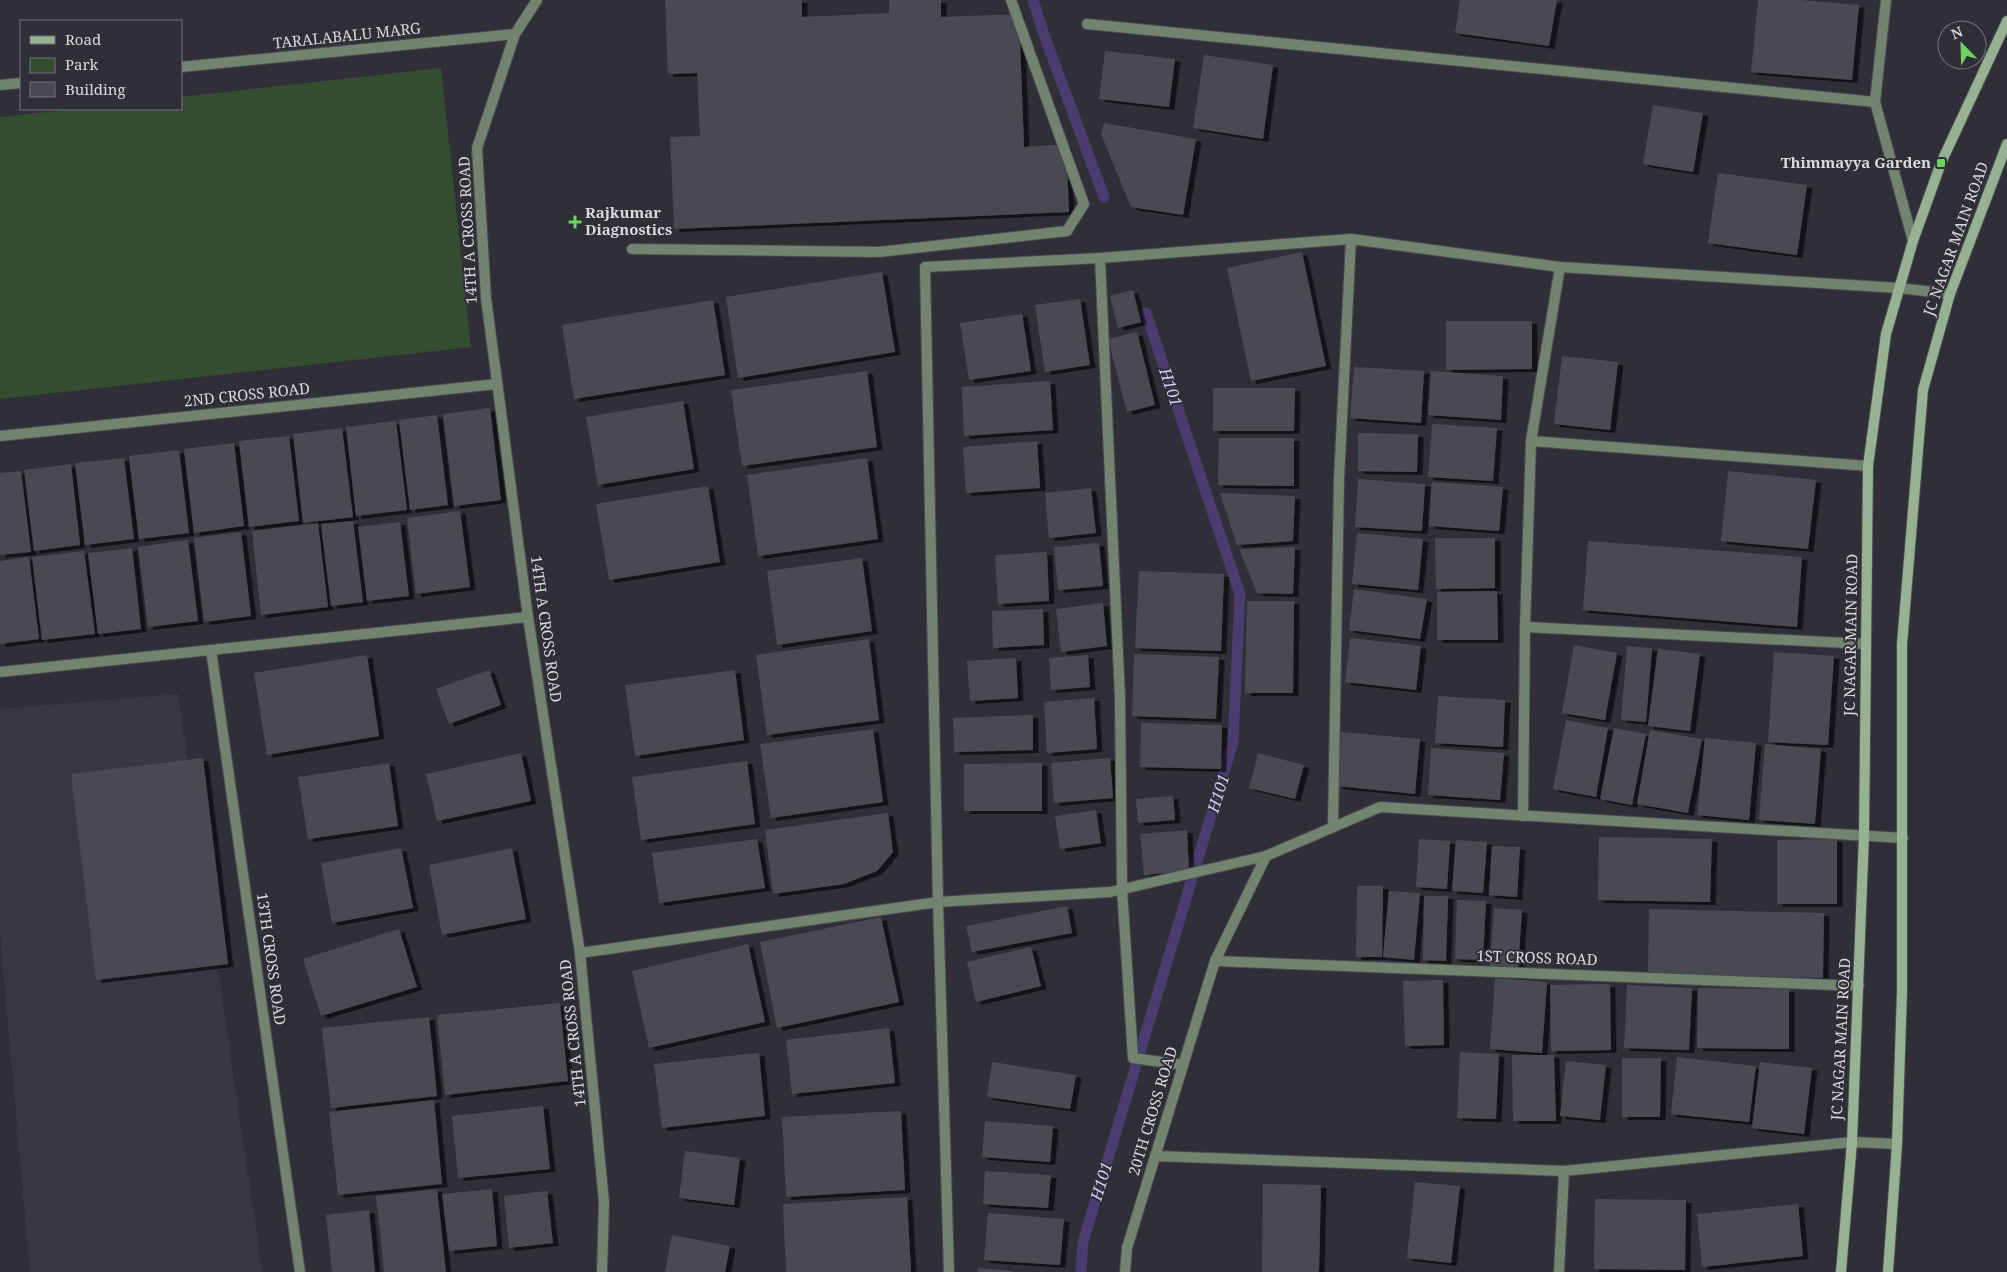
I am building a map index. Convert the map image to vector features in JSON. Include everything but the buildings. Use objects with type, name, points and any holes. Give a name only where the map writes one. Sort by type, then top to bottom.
[{"type":"main road","name":"JC NAGAR MAIN ROAD","points":[[1841,1272],[1852,1142],[1859,986],[1864,835],[1868,466],[1886,334],[1912,241],[1941,164],[2007,21]]},
{"type":"main road","name":"JC NAGAR MAIN ROAD","points":[[1888,1272],[1897,1144],[1902,991],[1902,644],[1923,390],[1950,294],[2007,144]]},
{"type":"street","name":"14TH A CROSS ROAD","points":[[536,0],[515,34],[477,148],[486,298],[497,384],[528,617],[580,953],[604,1202],[602,1272]]},
{"type":"street","points":[[632,249],[879,252],[1067,231],[1084,204],[1011,0]]},
{"type":"street","points":[[1886,0],[1875,102],[1912,241]]},
{"type":"street","points":[[1086,24],[1875,102]]},
{"type":"street","name":"TARALABALU MARG","points":[[182,67],[515,34]]},
{"type":"street","points":[[0,85],[20,82]]},
{"type":"street","points":[[949,1272],[938,902],[924,268],[1100,258],[1351,239],[1560,268],[1899,288],[1950,294]]},
{"type":"street","points":[[1333,827],[1339,479],[1351,239]]},
{"type":"street","points":[[1100,258],[1120,698],[1122,889],[1134,1058],[1183,1065]]},
{"type":"street","points":[[1523,816],[1525,627],[1530,440],[1560,268]]},
{"type":"street","name":"2ND CROSS ROAD","points":[[0,436],[497,384]]},
{"type":"street","points":[[1530,440],[1868,466]]},
{"type":"street","points":[[0,672],[528,617]]},
{"type":"street","points":[[1525,627],[1866,644]]},
{"type":"street","name":"13TH CROSS ROAD","points":[[212,650],[300,1272]]},
{"type":"street","points":[[580,953],[938,902],[1110,892],[1266,856],[1380,807],[1902,838]]},
{"type":"street","name":"20TH CROSS ROAD","points":[[1125,1272],[1126,1248],[1215,961],[1266,856]]},
{"type":"street","name":"1ST CROSS ROAD","points":[[1215,961],[1859,986]]},
{"type":"street","points":[[1155,1156],[1564,1171],[1852,1142],[1897,1144]]},
{"type":"street","points":[[1559,1272],[1564,1171]]},
{"type":"shaded area","points":[[178,694],[262,1272],[30,1272],[0,933],[0,709]]},
{"type":"green space","points":[[441,68],[471,347],[0,399],[0,117],[66,110],[182,110],[182,97]]},
{"type":"waterway","name":"H101","points":[[1033,0],[1104,197]]},
{"type":"waterway","name":"H101","points":[[1081,1272],[1083,1242],[1233,742],[1240,594],[1146,313]]},
{"type":"place","name":"Thimmayya Garden","points":[[1941,163]]},
{"type":"place","name":"Rajkumar Diagnostics","points":[[575,222]]}]
